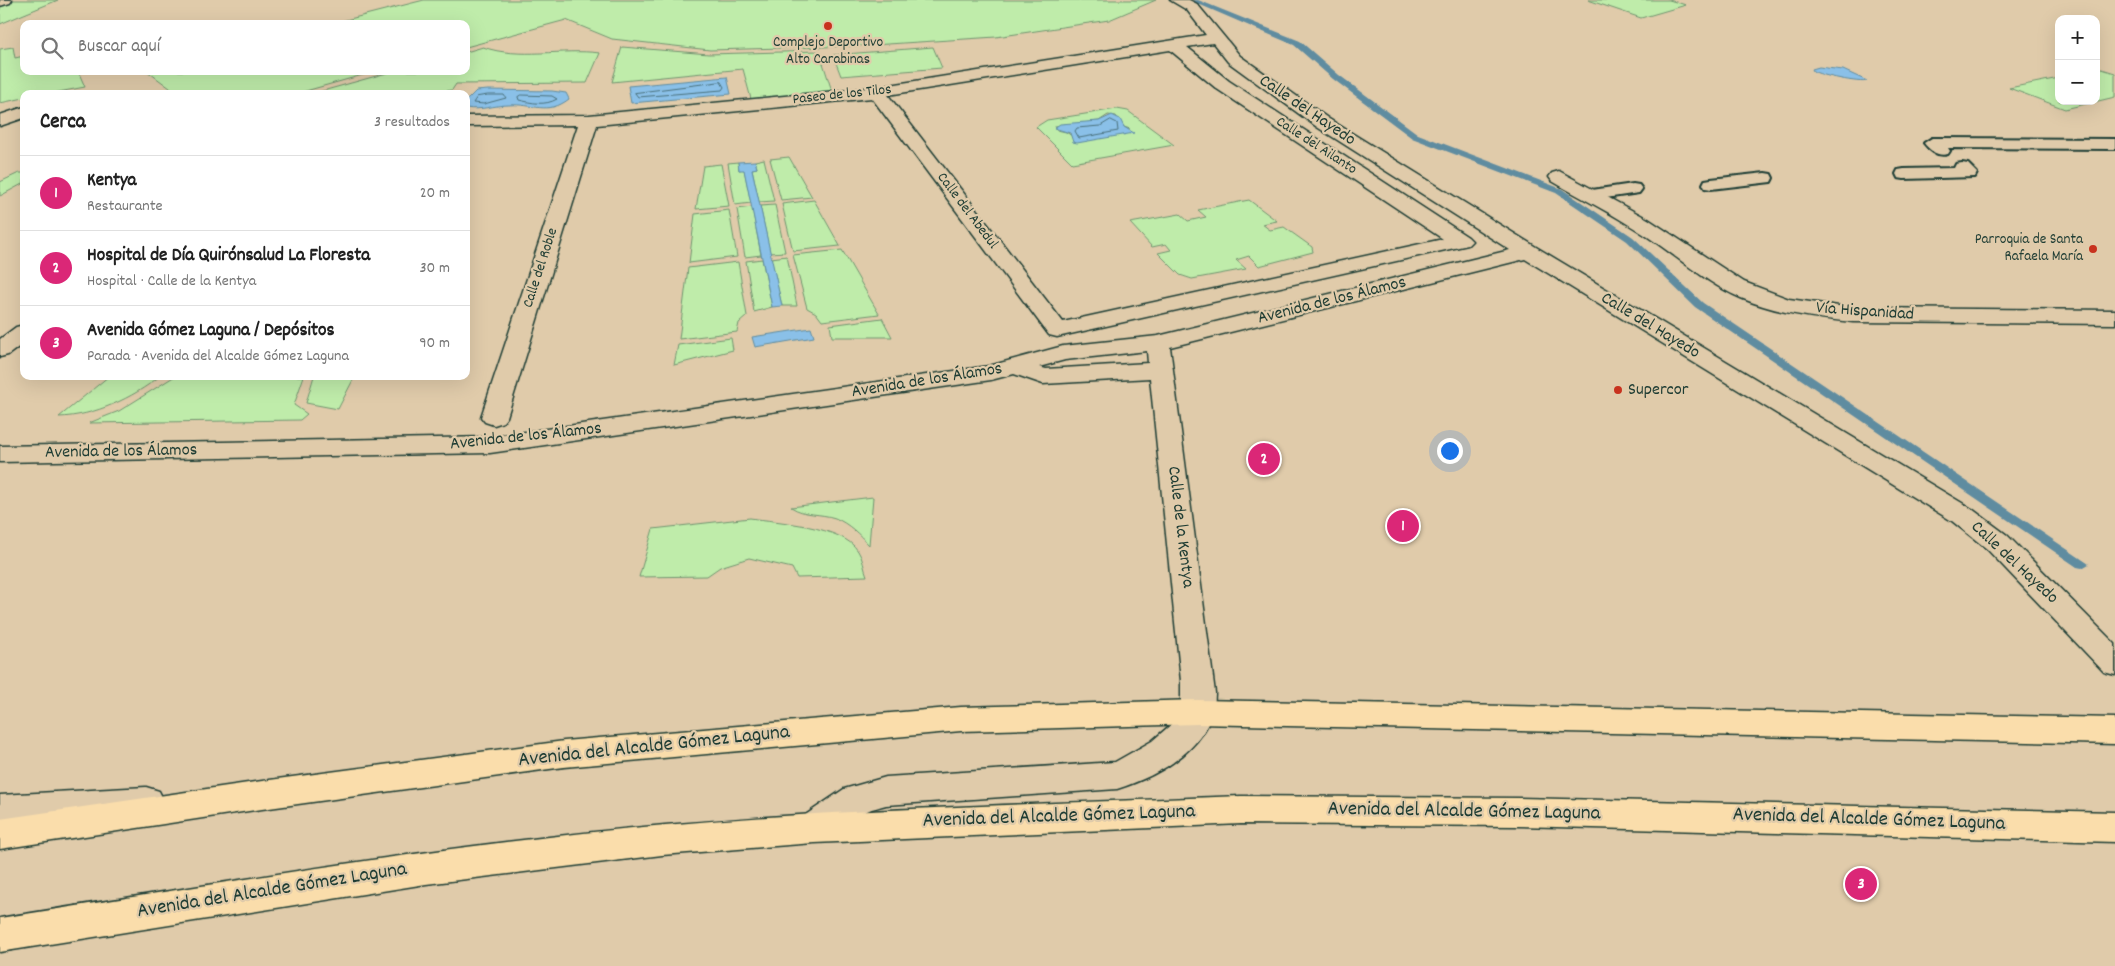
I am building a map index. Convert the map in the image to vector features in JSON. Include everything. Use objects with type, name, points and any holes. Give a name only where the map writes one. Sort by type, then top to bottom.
[{"type":"main road","name":"Avenida del Alcalde Gómez Laguna","points":[[0,834],[262,795],[564,754],[785,733],[971,719],[1197,712],[2115,731]]},
{"type":"main road","name":"Avenida del Alcalde Gómez Laguna","points":[[0,935],[270,891],[426,868],[662,840],[814,828],[1241,810],[1519,812],[2115,827]]},
{"type":"street","points":[[0,2],[5,0]]},
{"type":"street","name":"Calle del Hayedo","points":[[1177,0],[1192,7],[1234,60],[1288,100],[1528,252],[1962,515],[1997,542],[2115,664]]},
{"type":"street","name":"Paseo de los Tilos","points":[[470,121],[589,120],[877,92],[1174,45],[1211,32]]},
{"type":"street","name":"Calle del Ailanto","points":[[1057,330],[1461,240],[1223,85],[1174,45]]},
{"type":"street","name":"Calle del Abedul","points":[[877,92],[1057,330]]},
{"type":"street","points":[[0,121],[20,114]]},
{"type":"street","name":"Calle del Roble","points":[[494,417],[589,120]]},
{"type":"street","name":"Vía Hispanidad","points":[[1559,177],[1651,229],[1727,281],[1748,292],[1791,305],[1826,313],[1853,315],[2115,317]]},
{"type":"street","name":"Avenida de los Álamos","points":[[0,454],[490,445],[991,373],[1016,367],[1043,377],[1133,373],[1159,356],[1322,304],[1528,252]]},
{"type":"street","points":[[0,350],[20,335]]},
{"type":"street","name":"Calle de la Kentya","points":[[1159,356],[1196,663],[1197,712]]},
{"type":"street","name":"Avenida del Alcalde Gómez Laguna","points":[[814,828],[857,799],[886,791],[1117,775],[1133,769],[1160,754],[1184,733],[1197,712]]},
{"type":"street","name":"Avenida del Alcalde Gómez Laguna","points":[[0,809],[262,795]]},
{"type":"lane","points":[[1942,151],[1932,143],[2115,144]]},
{"type":"lane","points":[[1904,174],[1968,174],[1962,168]]},
{"type":"lane","points":[[1711,184],[1765,178]]},
{"type":"lane","points":[[1592,195],[1633,189]]},
{"type":"green space","points":[[0,0],[58,0],[0,24]]},
{"type":"green space","name":"Complejo Deportivo Alto Carabinas","points":[[424,0],[1156,0],[1109,20],[996,37],[857,46],[710,50],[612,39],[566,20],[470,46],[470,20],[346,20]]},
{"type":"green space","points":[[1588,0],[1669,0],[1686,5],[1641,18]]},
{"type":"green space","points":[[13,47],[15,58],[20,57],[20,75],[80,75],[85,87],[69,90],[20,90],[20,99],[0,103],[0,49]]},
{"type":"green space","points":[[483,47],[512,53],[600,53],[587,83],[456,84],[452,90],[326,90],[380,75],[470,75],[470,51]]},
{"type":"green space","points":[[622,47],[709,54],[819,51],[832,91],[751,99],[743,69],[612,82]]},
{"type":"green space","points":[[933,47],[942,68],[841,76],[833,55]]},
{"type":"green space","points":[[2100,69],[2115,73],[2115,97],[2100,101]]},
{"type":"green space","points":[[152,75],[363,75],[309,90],[173,90]]},
{"type":"green space","points":[[2055,79],[2055,105],[2082,105],[2065,109],[2009,88]]},
{"type":"green space","points":[[1117,109],[1128,111],[1174,145],[1072,163],[1036,127],[1047,120]],"holes":[[[1108,115],[1116,116],[1124,127],[1130,129],[1072,136],[1057,130],[1055,126],[1099,121]]]},
{"type":"green space","points":[[789,157],[812,197],[781,200],[770,159]]},
{"type":"green space","points":[[764,159],[774,201],[759,202],[752,169],[757,168],[755,161]]},
{"type":"green space","points":[[738,162],[739,170],[744,169],[751,203],[735,205],[728,163]]},
{"type":"green space","points":[[721,164],[729,206],[696,209],[703,166]]},
{"type":"green space","points":[[20,173],[20,185],[0,196],[0,182]]},
{"type":"green space","points":[[814,200],[840,246],[793,251],[782,204]]},
{"type":"green space","points":[[1249,200],[1277,221],[1262,224],[1270,230],[1284,227],[1312,247],[1313,252],[1259,266],[1249,256],[1236,260],[1246,269],[1192,279],[1180,275],[1158,253],[1171,250],[1166,244],[1152,247],[1130,223],[1180,214],[1188,221],[1206,217],[1198,210]]},
{"type":"green space","points":[[775,205],[785,252],[770,253],[760,206]]},
{"type":"green space","points":[[752,207],[761,255],[745,257],[737,209]]},
{"type":"green space","points":[[729,210],[737,257],[689,263],[695,214]]},
{"type":"green space","points":[[842,250],[879,314],[822,321],[816,313],[807,308],[793,255]]},
{"type":"green space","points":[[787,256],[797,306],[782,306],[771,258]]},
{"type":"green space","points":[[762,259],[772,307],[754,312],[746,261]]},
{"type":"green space","points":[[738,262],[747,316],[739,323],[737,332],[679,339],[688,268]]},
{"type":"green space","points":[[882,318],[892,337],[832,337],[830,325]]},
{"type":"green space","points":[[731,338],[733,350],[674,365],[678,345]]},
{"type":"green space","points":[[104,380],[154,380],[138,392],[113,404],[86,413],[59,417]]},
{"type":"green space","points":[[169,380],[303,380],[294,405],[307,414],[300,420],[89,423],[119,411]]},
{"type":"green space","points":[[313,380],[353,380],[338,409],[306,403]]},
{"type":"green space","points":[[873,497],[869,545],[854,530],[840,520],[829,516],[802,512],[791,507]]},
{"type":"green space","points":[[750,518],[808,527],[839,536],[858,551],[867,576],[797,578],[792,568],[749,558],[720,567],[707,576],[639,577],[653,529]]},
{"type":"water","points":[[1819,67],[1843,70],[1867,81],[1831,77],[1817,73],[1812,69]]},
{"type":"water","points":[[727,77],[731,94],[631,103],[628,86]]},
{"type":"water","points":[[476,91],[552,91],[566,93],[569,99],[554,107],[547,108],[503,105],[470,108],[470,97]]},
{"type":"water","points":[[1112,115],[1120,119],[1124,127],[1134,133],[1077,143],[1073,142],[1070,133],[1054,128],[1060,124],[1099,121]]},
{"type":"water","points":[[755,161],[757,168],[752,169],[782,306],[772,307],[744,170],[739,170],[738,162]]},
{"type":"water","points":[[811,328],[814,337],[755,347],[752,337]]},
{"type":"waterway","points":[[1192,0],[1297,43],[1336,77],[1415,136],[1559,191],[1630,239],[1699,305],[2082,564]]},
{"type":"place","name":"Complejo Deportivo Alto Carabinas","points":[[828,26]]},
{"type":"place","name":"Parroquia de Santa Rafaela María","points":[[2093,249]]},
{"type":"place","name":"Supercor","points":[[1618,390]]},
{"type":"place","name":"Hospital de Día Quirónsalud La Floresta","points":[[1264,459]]},
{"type":"place","name":"Kentya","points":[[1403,526]]},
{"type":"place","name":"Avenida Gómez Laguna / Depósitos","points":[[1861,884]]}]
